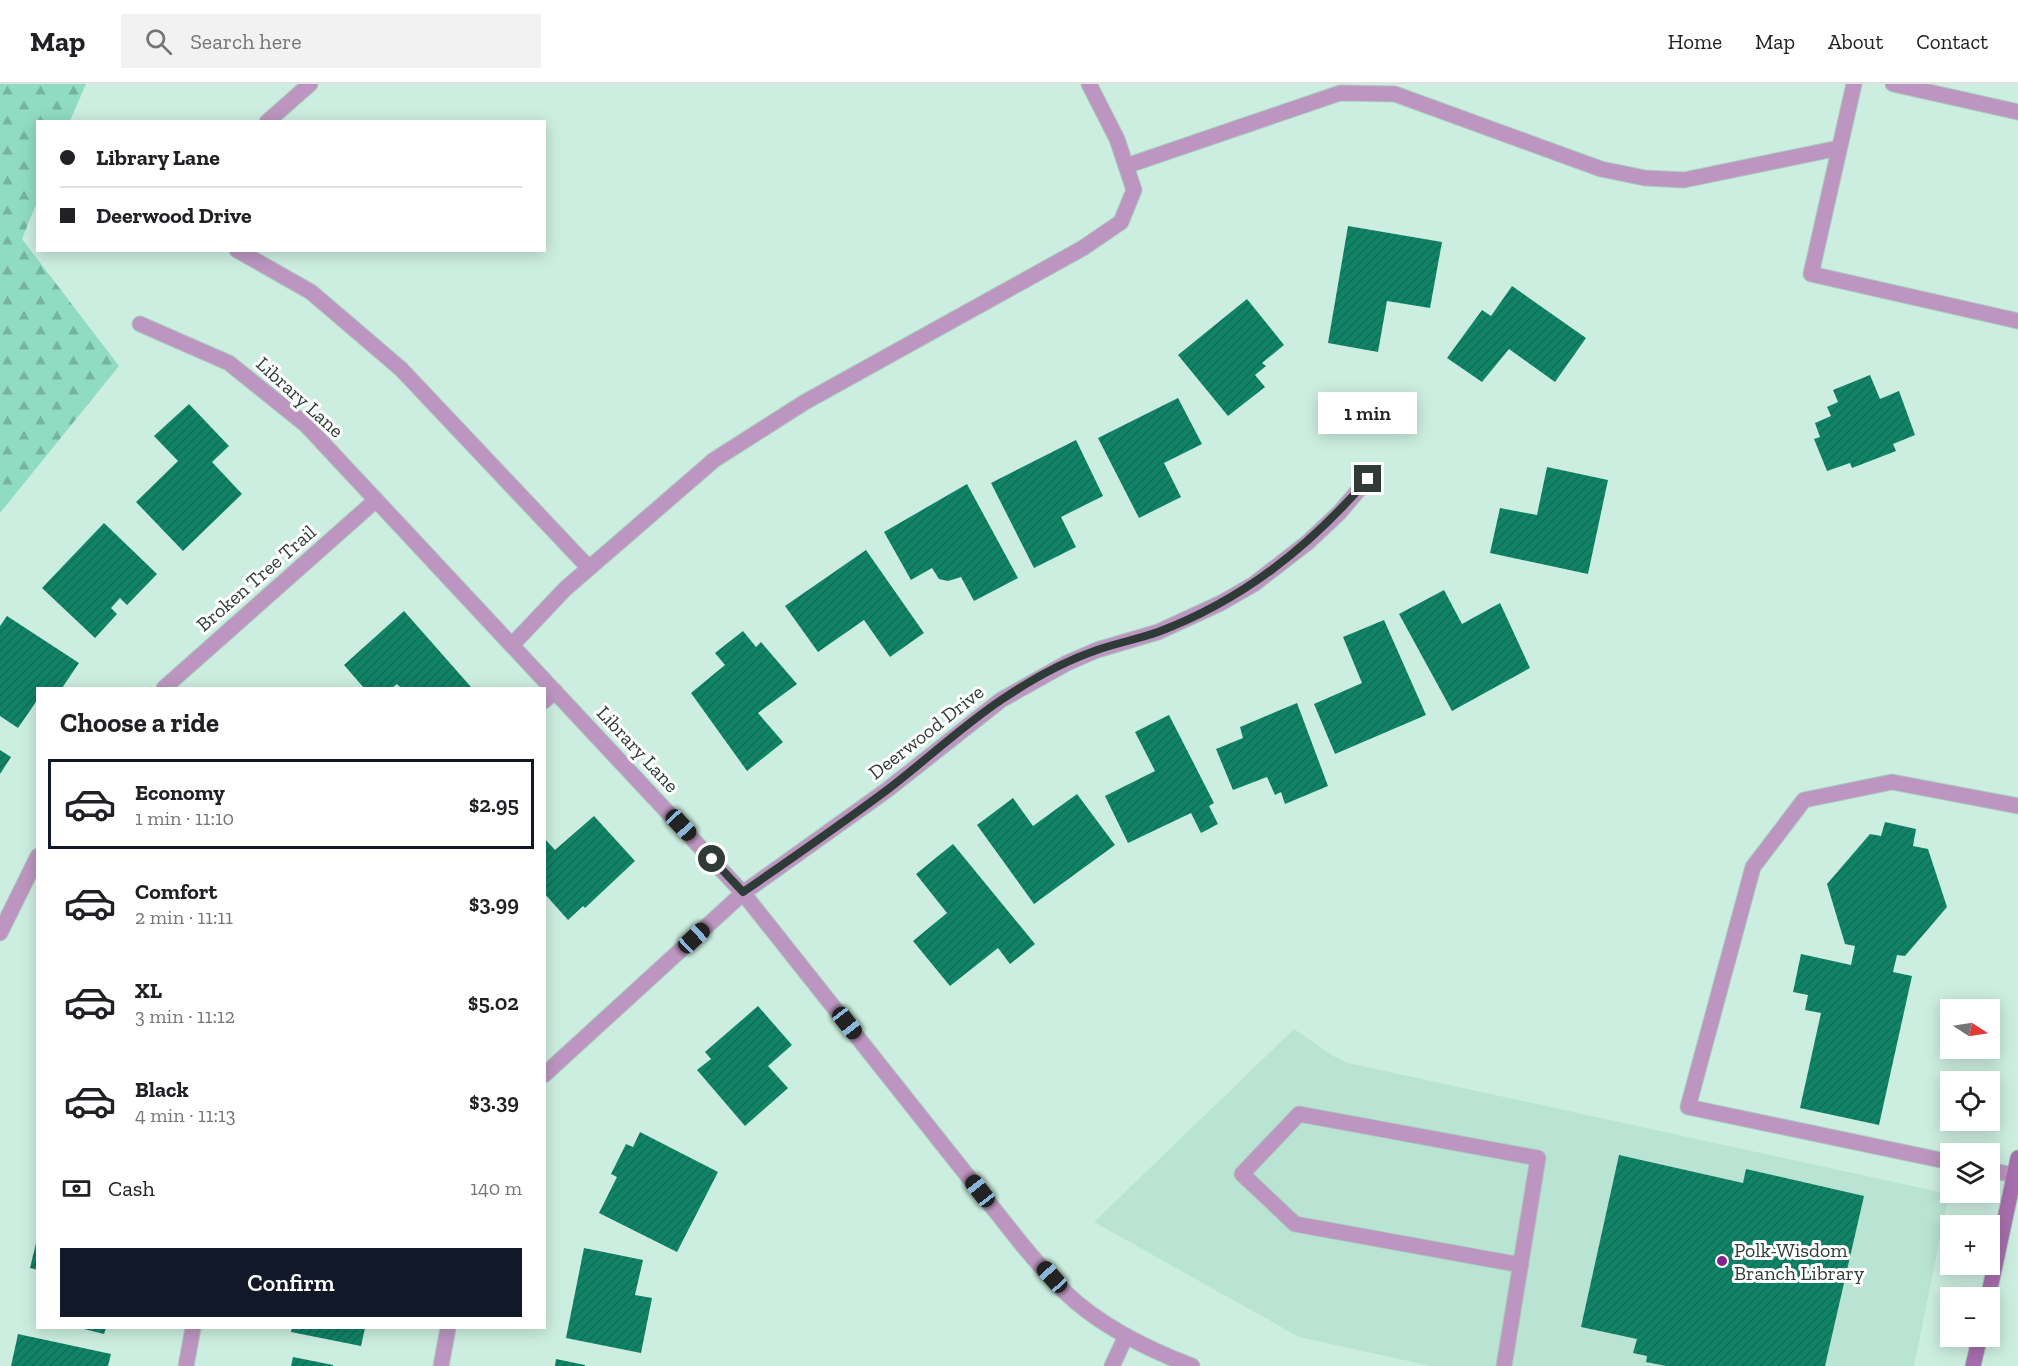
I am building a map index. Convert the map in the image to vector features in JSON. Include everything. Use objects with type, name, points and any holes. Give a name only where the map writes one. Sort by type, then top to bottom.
[{"type":"main road","points":[[1990,1287],[2018,1158]]},
{"type":"main road","points":[[1973,1366],[1977,1347]]},
{"type":"street","points":[[269,120],[310,84]]},
{"type":"street","points":[[512,645],[589,568],[714,460],[805,402],[1083,248],[1121,222],[1134,190],[1117,139],[1089,84]]},
{"type":"street","points":[[1854,84],[1810,274],[2018,321]]},
{"type":"street","points":[[1893,84],[2018,112]]},
{"type":"street","points":[[1126,166],[1340,93],[1395,94],[1602,169],[1645,178],[1684,180],[1839,148]]},
{"type":"street","points":[[241,252],[311,292],[401,369],[589,568]]},
{"type":"street","name":"Library Lane","points":[[141,324],[229,363],[306,426],[512,645],[543,687]]},
{"type":"street","name":"Deerwood Drive","points":[[546,1073],[743,892],[887,790],[1001,700],[1067,663],[1097,650],[1158,632],[1221,603],[1254,584],[1307,543],[1339,513],[1368,479]]},
{"type":"street","name":"Broken Tree Trail","points":[[165,687],[376,500]]},
{"type":"street","name":"Library Lane","points":[[550,696],[743,892],[1024,1247],[1065,1293],[1113,1329],[1159,1353],[1192,1366]]},
{"type":"street","points":[[1940,1160],[1688,1107],[1753,867],[1804,800],[1892,782],[2018,806]]},
{"type":"street","points":[[0,933],[36,860]]},
{"type":"street","points":[[1504,1366],[1521,1265],[1538,1158],[1299,1114],[1242,1174],[1295,1224],[1521,1265]]},
{"type":"street","points":[[2000,1172],[2014,1175]]},
{"type":"street","points":[[186,1366],[193,1329]]},
{"type":"street","points":[[441,1366],[448,1329]]},
{"type":"street","points":[[1112,1366],[1126,1336]]},
{"type":"shaded area","points":[[1294,1029],[1333,1056],[1348,1063],[1940,1192],[1940,1203],[1947,1203],[1945,1215],[1940,1215],[1940,1238],[1914,1366],[1431,1366],[1299,1337],[1094,1222]]},
{"type":"green space","points":[[0,84],[86,84],[70,120],[36,120],[36,204],[22,239],[119,366],[0,513]]},
{"type":"building","points":[[1348,226],[1442,242],[1430,308],[1387,301],[1378,352],[1328,343]]},
{"type":"building","points":[[1512,286],[1586,338],[1555,382],[1509,349],[1482,382],[1447,358],[1482,310],[1491,316]]},
{"type":"building","points":[[1247,299],[1284,345],[1262,363],[1266,366],[1255,375],[1265,387],[1228,416],[1178,355]]},
{"type":"building","points":[[1870,375],[1880,399],[1899,391],[1915,435],[1893,444],[1896,451],[1852,468],[1850,463],[1827,471],[1814,439],[1820,437],[1815,423],[1831,416],[1827,407],[1838,402],[1833,390]]},
{"type":"building","points":[[1178,398],[1202,444],[1164,463],[1181,497],[1139,518],[1098,438]]},
{"type":"building","points":[[189,404],[229,446],[212,462],[242,494],[183,551],[136,502],[178,461],[154,436]]},
{"type":"building","points":[[1076,440],[1103,496],[1061,517],[1076,547],[1034,568],[991,483]]},
{"type":"building","points":[[1547,467],[1608,480],[1588,574],[1490,553],[1500,508],[1537,515]]},
{"type":"building","points":[[967,484],[1018,578],[974,601],[961,577],[948,581],[939,579],[932,568],[911,580],[884,532]]},
{"type":"building","points":[[104,523],[157,574],[127,605],[120,598],[111,608],[117,614],[95,638],[42,588]]},
{"type":"building","points":[[866,550],[924,633],[890,657],[864,620],[818,652],[785,606]]},
{"type":"building","points":[[1444,590],[1462,624],[1500,603],[1530,668],[1452,711],[1399,614]]},
{"type":"building","points":[[404,611],[471,687],[400,687],[397,684],[393,687],[363,687],[344,665]]},
{"type":"building","points":[[7,616],[79,663],[63,687],[36,687],[36,702],[18,728],[0,716],[0,626]]},
{"type":"building","points":[[1384,620],[1426,715],[1335,754],[1314,704],[1362,683],[1343,637]]},
{"type":"building","points":[[743,631],[756,647],[761,642],[797,684],[758,713],[783,742],[747,771],[691,693],[725,665],[715,653]]},
{"type":"building","points":[[1297,703],[1328,786],[1285,804],[1281,792],[1275,795],[1267,777],[1233,790],[1216,749],[1243,738],[1240,727]]},
{"type":"building","points":[[1169,715],[1214,803],[1209,806],[1218,824],[1201,833],[1191,813],[1128,843],[1105,796],[1155,771],[1135,732]]},
{"type":"building","points":[[0,750],[11,757],[0,774]]},
{"type":"building","points":[[1077,794],[1115,845],[1034,904],[977,825],[1013,798],[1033,826]]},
{"type":"building","points":[[594,816],[635,861],[585,908],[583,906],[568,920],[546,895],[546,840],[555,850]]},
{"type":"building","points":[[1885,822],[1916,829],[1913,846],[1928,849],[1947,907],[1905,956],[1897,955],[1893,972],[1912,976],[1879,1125],[1800,1108],[1821,1013],[1805,1010],[1808,995],[1793,992],[1801,954],[1851,965],[1855,946],[1845,944],[1827,884],[1870,834],[1881,836]]},
{"type":"building","points":[[953,844],[1035,944],[1010,964],[998,948],[950,986],[913,941],[947,913],[916,874]]},
{"type":"building","points":[[758,1006],[792,1045],[768,1066],[788,1088],[745,1126],[697,1070],[711,1059],[705,1052]]},
{"type":"building","points":[[640,1132],[718,1172],[677,1252],[599,1213],[617,1177],[611,1174],[626,1144],[633,1147]]},
{"type":"building","name":"Polk-Wisdom Branch Library","points":[[1619,1155],[1743,1183],[1746,1169],[1864,1196],[1825,1366],[1666,1366],[1646,1362],[1647,1356],[1633,1353],[1637,1339],[1581,1327]]},
{"type":"building","points":[[36,1243],[36,1270],[30,1268]]},
{"type":"building","points":[[584,1248],[643,1260],[635,1295],[652,1298],[641,1353],[566,1338]]},
{"type":"building","points":[[84,1329],[106,1329],[104,1334]]},
{"type":"building","points":[[292,1329],[365,1329],[361,1346],[291,1332]]},
{"type":"building","points":[[18,1334],[111,1354],[108,1366],[11,1366]]},
{"type":"building","points":[[293,1357],[333,1365],[333,1366],[291,1366]]},
{"type":"building","points":[[556,1359],[585,1365],[585,1366],[555,1366]]},
{"type":"place","name":"Polk-Wisdom Branch Library","points":[[1722,1261]]},
{"type":"route","points":[[712,859],[743,892],[887,790],[1001,700],[1067,663],[1097,650],[1158,632],[1221,603],[1254,584],[1307,543],[1339,513],[1368,479]]}]
